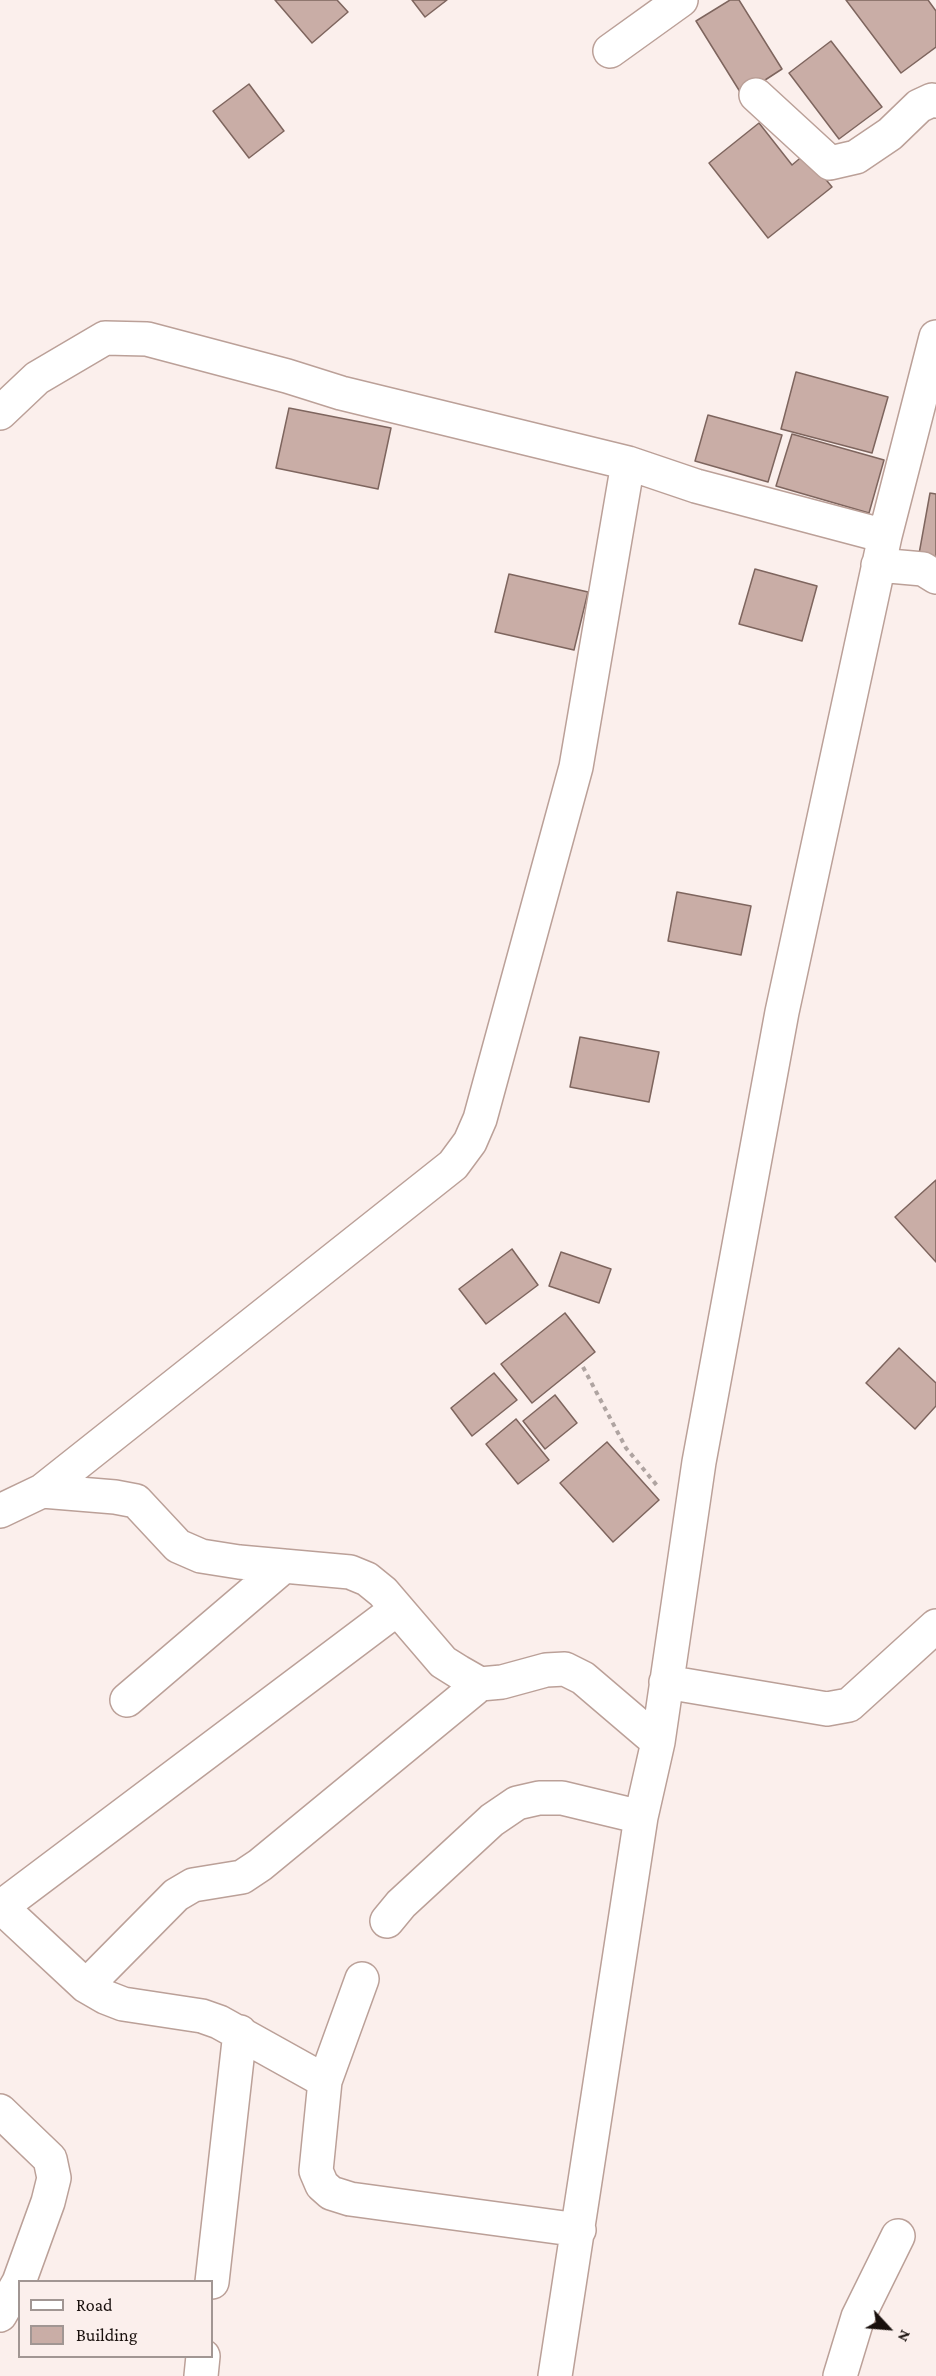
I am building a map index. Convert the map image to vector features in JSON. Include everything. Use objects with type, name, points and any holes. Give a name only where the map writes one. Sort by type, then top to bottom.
[{"type":"street","points":[[610,51],[681,0]]},
{"type":"street","points":[[756,95],[830,163],[856,157],[890,134],[919,106],[932,100],[936,101]]},
{"type":"street","points":[[0,413],[37,378],[105,338],[147,339],[287,376],[341,393],[628,463],[881,550],[936,577]]},
{"type":"street","points":[[555,2376],[641,1817],[658,1742],[689,1526],[782,1012],[881,550],[936,338]]},
{"type":"street","points":[[0,1511],[42,1491],[453,1165],[470,1142],[480,1119],[576,767],[628,463]]},
{"type":"street","points":[[42,1491],[136,1502],[178,1546],[201,1556],[350,1572],[367,1579],[383,1592],[443,1662],[480,1684]]},
{"type":"street","points":[[126,1700],[284,1566]]},
{"type":"street","points":[[325,2081],[240,2032],[202,2016],[123,2004],[105,1997],[86,1986],[0,1907],[397,1609]]},
{"type":"street","points":[[666,1682],[827,1709],[849,1705],[936,1626]]},
{"type":"street","points":[[86,1986],[176,1895],[194,1885],[242,1877],[260,1865],[480,1684],[502,1682],[546,1670],[565,1670],[583,1678],[658,1742]]},
{"type":"street","points":[[387,1921],[401,1904],[476,1836],[517,1803],[539,1797],[562,1798],[641,1817]]},
{"type":"street","points":[[362,1979],[325,2081],[316,2171],[322,2185],[331,2193],[351,2199],[579,2230]]},
{"type":"street","points":[[212,2280],[240,2032]]},
{"type":"street","points":[[0,2111],[50,2158],[54,2178],[21,2280]]},
{"type":"street","points":[[840,2376],[858,2317],[898,2236]]},
{"type":"street","points":[[0,2315],[18,2285]]},
{"type":"street","points":[[201,2376],[203,2358]]},
{"type":"path","points":[[583,1366],[626,1448],[689,1526]]},
{"type":"building","points":[[275,0],[337,0],[348,12],[312,43]]},
{"type":"building","points":[[412,0],[447,0],[425,17]]},
{"type":"building","points":[[730,0],[739,0],[782,69],[742,95],[696,21]]},
{"type":"building","points":[[846,0],[928,0],[936,11],[936,47],[901,73]]},
{"type":"building","points":[[831,41],[882,107],[839,139],[789,73]]},
{"type":"building","points":[[249,84],[284,131],[249,158],[213,111]]},
{"type":"building","points":[[759,123],[792,165],[805,154],[832,187],[768,238],[709,163]]},
{"type":"building","points":[[796,372],[888,397],[872,453],[781,429]]},
{"type":"building","points":[[289,408],[391,428],[378,489],[276,468]]},
{"type":"building","points":[[708,415],[782,435],[768,482],[695,461]]},
{"type":"building","points":[[792,434],[884,460],[869,513],[776,486]]},
{"type":"building","points":[[930,493],[936,494],[936,557],[919,554]]},
{"type":"building","points":[[755,569],[817,586],[802,641],[739,624]]},
{"type":"building","points":[[509,574],[588,592],[574,650],[495,632]]},
{"type":"building","points":[[677,892],[751,906],[741,955],[668,941]]},
{"type":"building","points":[[580,1037],[659,1052],[649,1102],[570,1087]]},
{"type":"building","points":[[936,1180],[936,1262],[895,1217]]},
{"type":"building","points":[[512,1249],[538,1285],[486,1324],[459,1289]]},
{"type":"building","points":[[561,1252],[611,1269],[599,1303],[549,1286]]},
{"type":"building","points":[[565,1313],[595,1352],[532,1403],[501,1364]]},
{"type":"building","points":[[899,1348],[936,1383],[936,1406],[915,1429],[866,1383]]},
{"type":"building","points":[[494,1373],[517,1400],[472,1436],[451,1408]]},
{"type":"building","points":[[555,1395],[577,1423],[545,1449],[523,1421]]},
{"type":"building","points":[[516,1419],[549,1460],[518,1484],[486,1444]]},
{"type":"building","points":[[607,1442],[659,1500],[613,1542],[560,1483]]}]
